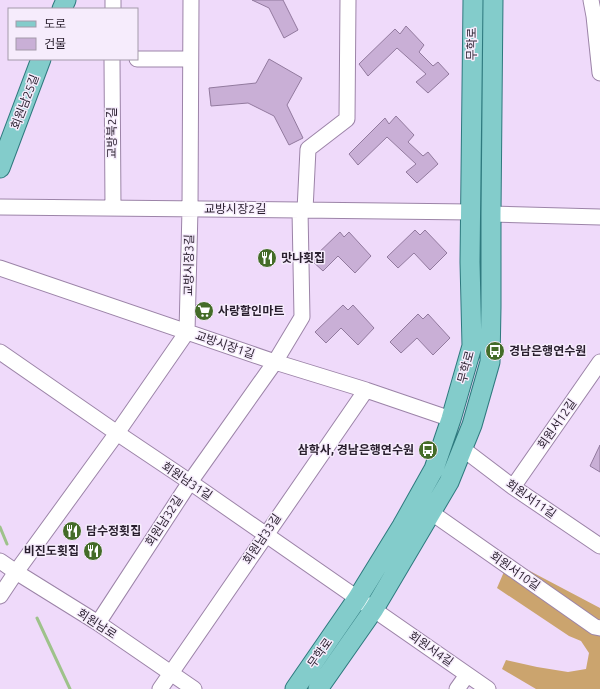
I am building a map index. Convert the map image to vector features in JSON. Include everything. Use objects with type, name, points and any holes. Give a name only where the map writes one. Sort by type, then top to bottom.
[{"type":"main road","name":"무학로","points":[[295,689],[357,599],[402,526],[434,469],[451,419],[472,346],[470,262],[473,0]]},
{"type":"main road","name":"무학로","points":[[318,689],[374,610],[449,482],[472,425],[490,362],[493,0]]},
{"type":"main road","name":"회원남25길","points":[[0,168],[41,60]]},
{"type":"street","name":"교방시장3길","points":[[187,332],[190,209],[191,0]]},
{"type":"street","name":"회원남32길","points":[[98,623],[190,482],[275,362],[302,317],[303,210],[308,149],[347,119],[348,0]]},
{"type":"street","points":[[591,0],[600,73]]},
{"type":"street","points":[[138,59],[190,59]]},
{"type":"street","name":"교방북2길","points":[[112,60],[113,208]]},
{"type":"street","name":"교방시장2길","points":[[0,207],[471,212]]},
{"type":"street","points":[[491,214],[600,216]]},
{"type":"street","name":"교방시장1길","points":[[0,268],[275,362],[366,390],[451,419]]},
{"type":"street","points":[[0,596],[117,433],[187,332]]},
{"type":"street","name":"회원남31길","points":[[0,352],[374,610]]},
{"type":"street","name":"회원서12길","points":[[513,487],[600,362]]},
{"type":"street","name":"회원남33길","points":[[160,689],[265,534],[366,390]]},
{"type":"street","name":"회원서11길","points":[[463,449],[513,487],[600,546]]},
{"type":"street","name":"회원서10길","points":[[432,512],[595,627],[600,628]]},
{"type":"street","name":"회원남로","points":[[0,561],[98,623],[194,689]]},
{"type":"street","name":"회원서4길","points":[[374,610],[488,689]]},
{"type":"street","points":[[457,689],[468,675]]},
{"type":"shaded area","points":[[509,560],[600,608],[600,689],[536,689],[502,669],[506,660],[568,672],[586,669],[589,653],[581,641],[569,636],[497,588]]},
{"type":"building","points":[[252,0],[283,0],[298,30],[284,38],[269,8]]},
{"type":"building","points":[[406,26],[424,45],[419,52],[433,66],[438,62],[449,74],[428,93],[416,82],[426,74],[397,48],[368,76],[359,64],[395,29],[400,34]]},
{"type":"building","points":[[269,59],[302,78],[287,105],[303,138],[289,145],[274,116],[248,103],[211,106],[209,88],[256,83]]},
{"type":"building","points":[[396,116],[414,135],[408,142],[423,156],[428,152],[438,164],[417,183],[406,172],[416,164],[387,137],[358,165],[349,154],[385,118],[389,124]]},
{"type":"building","points":[[415,230],[420,235],[425,230],[447,253],[430,270],[414,253],[398,268],[387,257]]},
{"type":"building","points":[[340,232],[344,237],[349,232],[371,256],[355,273],[338,256],[323,271],[311,260]]},
{"type":"building","points":[[343,305],[348,310],[353,305],[374,328],[358,345],[341,328],[326,343],[315,332]]},
{"type":"building","points":[[418,314],[423,319],[428,314],[450,338],[433,355],[417,338],[401,353],[390,342]]},
{"type":"building","points":[[600,445],[600,472],[590,466]]},
{"type":"waterway","points":[[0,527],[7,544]]},
{"type":"waterway","points":[[37,618],[70,689]]},
{"type":"place","name":"맛나횟집","points":[[267,258]]},
{"type":"place","name":"사랑할인마트","points":[[204,311]]},
{"type":"place","name":"경남은행연수원","points":[[495,351]]},
{"type":"place","name":"삼학사, 경남은행연수원","points":[[428,450]]},
{"type":"place","name":"담수정횟집","points":[[72,531]]},
{"type":"place","name":"비진도횟집","points":[[93,551]]}]
